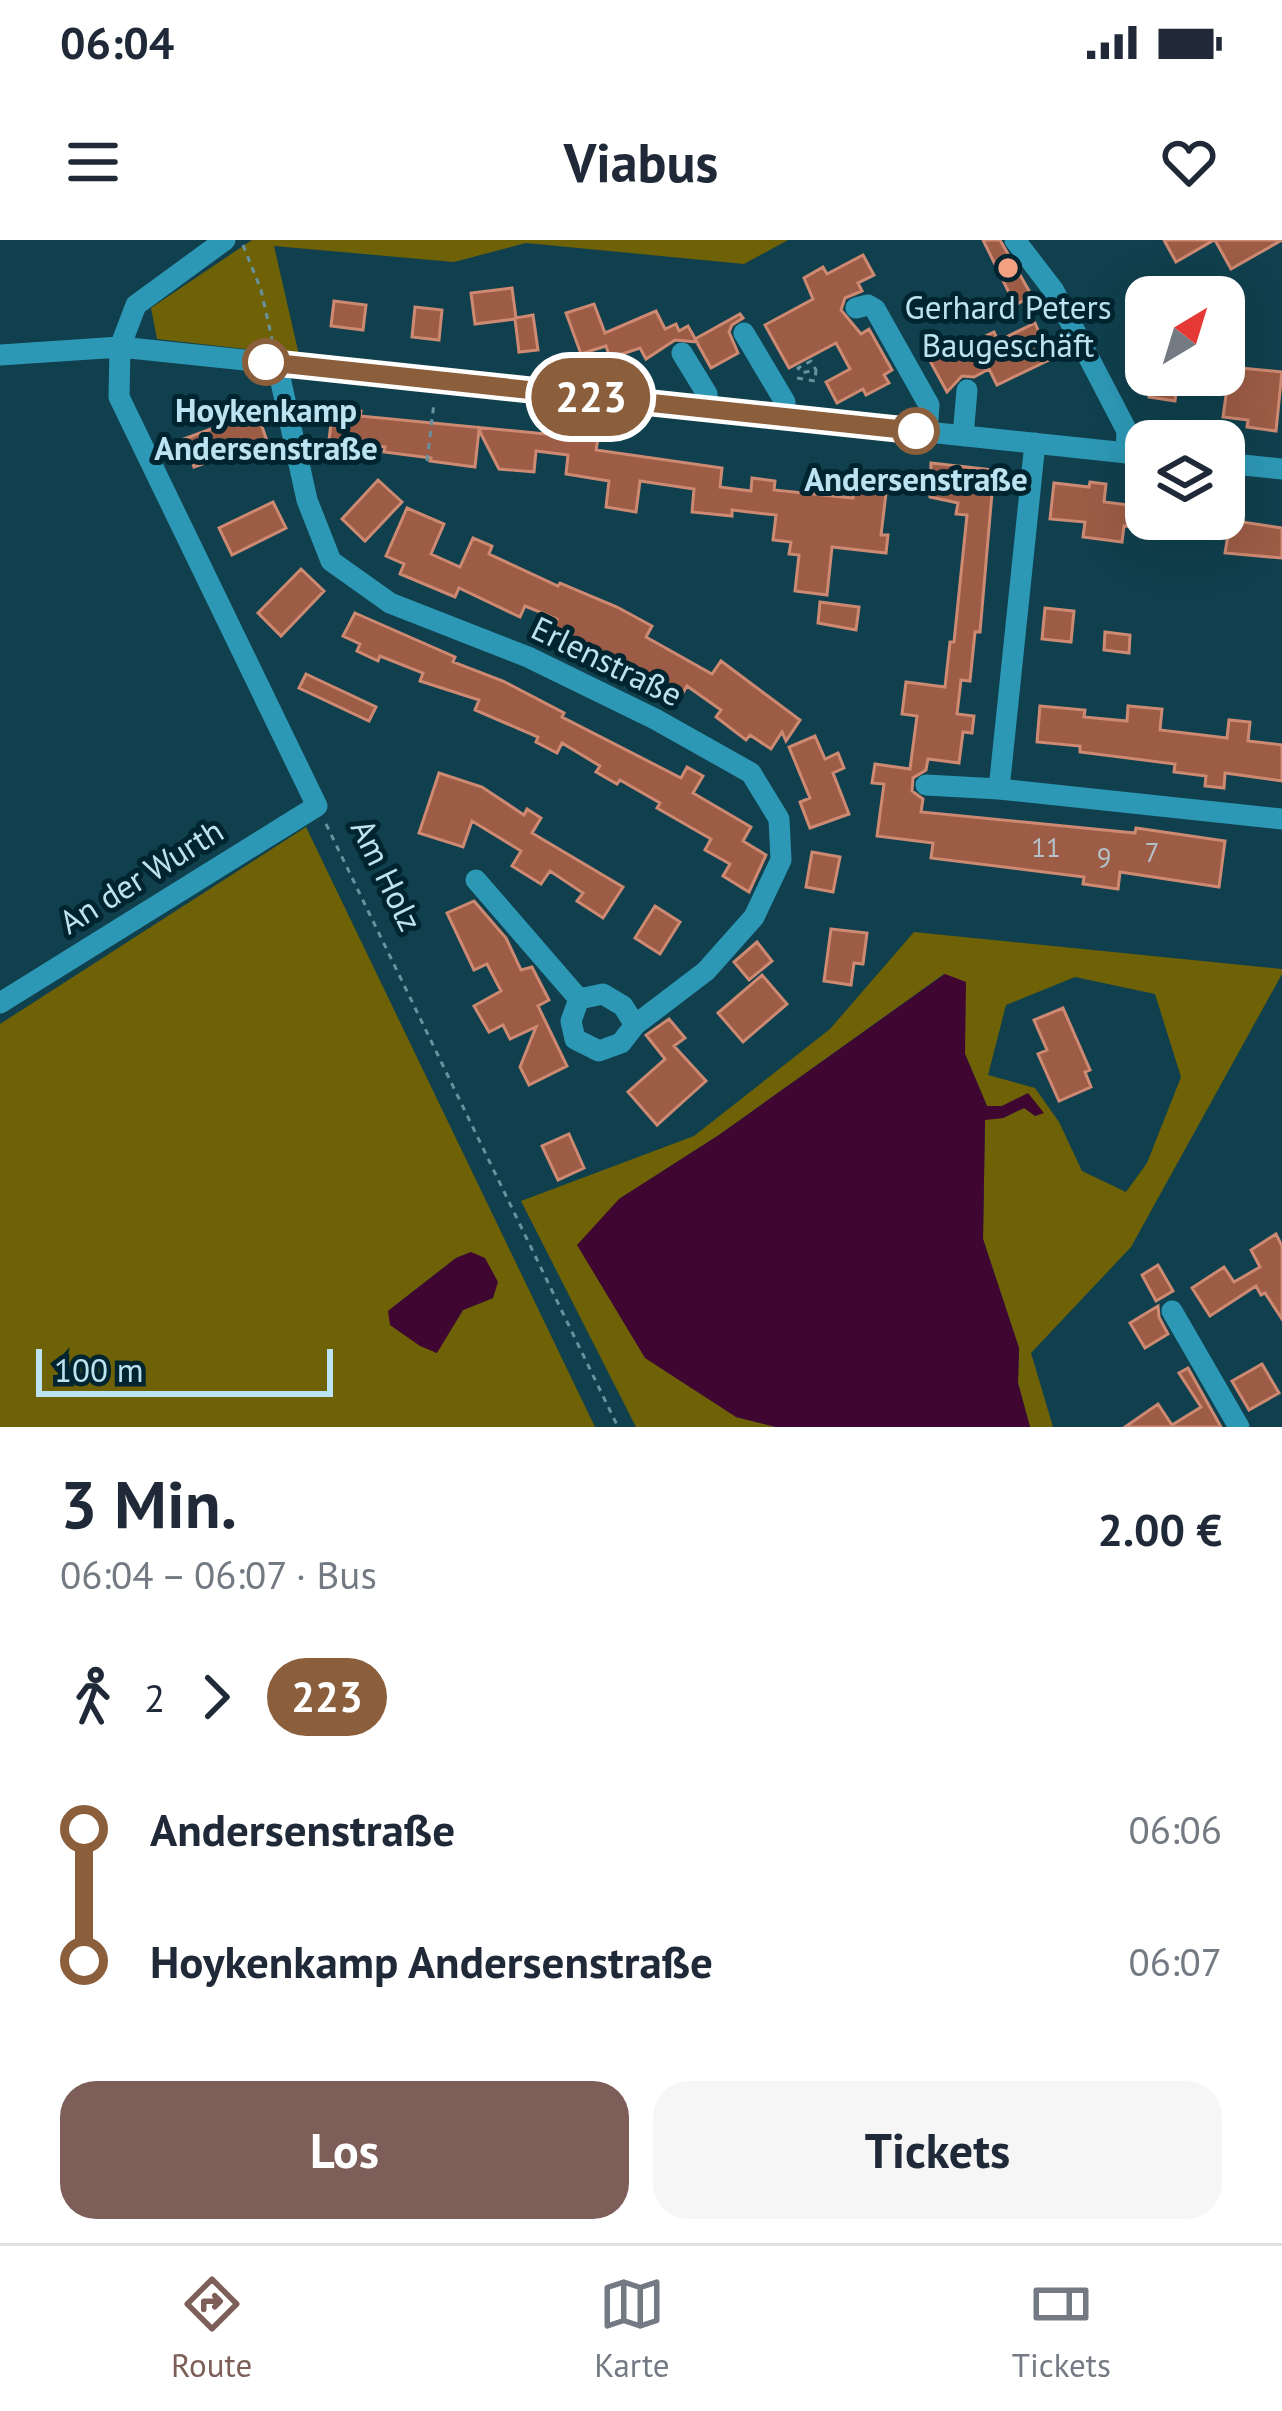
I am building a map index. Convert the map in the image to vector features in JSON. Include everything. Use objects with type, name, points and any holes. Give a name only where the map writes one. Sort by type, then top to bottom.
[{"type":"street","points":[[120,347],[136,305],[225,240]]},
{"type":"street","points":[[1015,240],[1054,291],[1125,427]]},
{"type":"street","points":[[856,308],[868,305],[875,309],[929,406],[927,432]]},
{"type":"street","points":[[744,333],[784,403],[784,417]]},
{"type":"street","points":[[0,356],[120,347],[1125,453]]},
{"type":"street","name":"Am Holz","points":[[120,347],[119,397],[317,806]]},
{"type":"street","points":[[690,354],[715,410]]},
{"type":"street","name":"Erlenstraße","points":[[277,364],[307,500],[331,561],[390,603],[528,657],[655,719],[751,773],[779,819],[782,860],[754,917],[706,971],[635,1025],[621,1043],[599,1051],[574,1040],[572,1021],[579,999]]},
{"type":"street","points":[[963,436],[967,390]]},
{"type":"street","points":[[999,789],[1035,443]]},
{"type":"street","points":[[1245,465],[1282,469]]},
{"type":"street","points":[[926,785],[1282,819]]},
{"type":"street","name":"An der Wurth","points":[[0,1003],[317,806]]},
{"type":"street","points":[[476,880],[579,999],[603,994],[623,1006],[635,1025]]},
{"type":"street","points":[[1172,1310],[1239,1427]]},
{"type":"path","points":[[249,255],[277,364]]},
{"type":"path","points":[[811,361],[816,370]]},
{"type":"path","points":[[427,461],[437,381]]},
{"type":"path","name":"Am Holz","points":[[317,806],[618,1427]]},
{"type":"shaded area","points":[[252,240],[788,240],[744,264],[526,243],[454,262],[274,246],[299,355],[157,339],[151,308]]},
{"type":"shaded area","points":[[306,827],[595,1427],[0,1427],[0,1024]],"holes":[[[471,1252],[493,1298],[463,1310],[436,1353],[388,1311],[456,1258]]]},
{"type":"shaded area","points":[[914,932],[1282,969],[1131,1247],[1031,1353],[1053,1427],[1030,1427],[1018,1383],[1019,1348],[983,1239],[985,1119],[1003,1118],[1024,1108],[1028,1094],[1002,1106],[987,1106],[965,1054],[944,974],[719,1135],[619,1199],[736,1417],[776,1427],[636,1427],[521,1201],[694,1136],[830,1029]],"holes":[[[1075,977],[1155,994],[1181,1077],[1147,1163],[1126,1192],[1082,1171],[1059,1122],[1035,1088],[988,1075],[1006,1005]]]},
{"type":"shaded area","points":[[945,974],[966,982],[965,1054],[987,1106],[1002,1106],[1028,1093],[1044,1113],[1035,1116],[1024,1108],[985,1120],[983,1239],[1019,1348],[1018,1383],[1030,1427],[776,1427],[736,1417],[645,1358],[577,1245],[619,1199],[719,1135]]},
{"type":"shaded area","points":[[471,1252],[485,1258],[498,1282],[493,1298],[463,1310],[437,1353],[390,1325],[388,1311],[456,1258]]},
{"type":"building","name":"Gerhard Peters Baugeschäft","points":[[983,240],[1000,240],[1032,296],[1015,305]]},
{"type":"building","points":[[1164,240],[1214,240],[1176,262]]},
{"type":"building","points":[[1215,240],[1282,240],[1231,269]]},
{"type":"building","points":[[863,255],[874,275],[858,283],[862,291],[845,298],[841,310],[861,334],[869,329],[892,370],[884,375],[889,383],[866,395],[863,389],[837,403],[826,382],[850,369],[836,343],[789,368],[765,325],[813,299],[804,278],[823,267],[827,274]]},
{"type":"building","points":[[512,288],[516,318],[533,315],[538,350],[519,352],[515,319],[475,324],[471,293]]},
{"type":"building","points":[[334,301],[366,305],[363,330],[331,326]]},
{"type":"building","points":[[594,304],[605,333],[656,311],[665,329],[676,324],[679,331],[688,326],[697,342],[675,340],[646,359],[640,348],[610,358],[606,346],[581,354],[566,313]]},
{"type":"building","points":[[415,307],[442,310],[439,340],[412,337]]},
{"type":"building","points":[[740,314],[743,318],[729,332],[738,353],[711,368],[695,339]]},
{"type":"building","points":[[1035,323],[1051,359],[997,385],[989,369],[974,377],[962,376],[947,392],[929,359],[994,332],[998,341]]},
{"type":"building","points":[[1245,368],[1282,372],[1276,431],[1223,417],[1226,396],[1245,396]]},
{"type":"building","points":[[333,408],[361,411],[360,416],[598,439],[596,450],[722,468],[720,487],[751,491],[752,478],[775,481],[774,490],[853,498],[855,481],[887,485],[881,535],[888,535],[886,553],[832,547],[827,595],[795,591],[799,555],[789,554],[791,542],[773,540],[776,515],[692,512],[694,489],[640,481],[636,512],[606,507],[609,481],[566,474],[568,455],[536,451],[534,472],[499,469],[479,430],[475,467],[384,452],[385,447],[329,440]]},
{"type":"building","points":[[257,412],[267,441],[194,467],[184,439]]},
{"type":"building","points":[[931,463],[994,470],[980,632],[975,632],[970,681],[961,680],[957,714],[974,716],[972,733],[963,732],[959,763],[928,759],[926,770],[913,778],[912,791],[923,799],[921,812],[1135,833],[1136,828],[1225,841],[1219,887],[1120,872],[1118,889],[1083,884],[1084,877],[931,858],[933,843],[877,836],[884,784],[872,783],[875,764],[910,769],[917,716],[902,714],[906,682],[945,687],[950,642],[954,642],[967,515],[956,514],[958,503],[930,497]]},
{"type":"building","points":[[378,480],[402,502],[365,541],[342,519]]},
{"type":"building","points":[[1090,482],[1106,484],[1104,502],[1125,504],[1122,542],[1083,537],[1085,522],[1050,519],[1054,483],[1089,487]]},
{"type":"building","points":[[273,502],[286,528],[232,555],[219,528]]},
{"type":"building","points":[[407,508],[444,524],[431,554],[460,567],[473,538],[492,546],[489,554],[652,626],[646,637],[712,674],[721,661],[800,720],[786,741],[782,732],[771,749],[750,735],[746,740],[716,717],[721,710],[687,686],[681,696],[579,639],[575,651],[548,639],[557,619],[525,606],[520,617],[459,588],[455,597],[400,574],[404,564],[386,556]]},
{"type":"building","points":[[1245,522],[1282,528],[1282,558],[1225,553],[1227,540],[1245,540]]},
{"type":"building","points":[[301,569],[324,591],[281,636],[258,613]]},
{"type":"building","points":[[820,602],[859,607],[856,630],[818,623]]},
{"type":"building","points":[[1045,608],[1074,611],[1071,642],[1042,639]]},
{"type":"building","points":[[355,613],[455,657],[453,662],[503,681],[681,778],[687,767],[703,776],[693,793],[751,827],[743,841],[766,855],[749,892],[723,876],[730,864],[705,850],[711,839],[657,808],[660,803],[596,772],[600,766],[562,743],[557,753],[536,742],[538,737],[475,710],[479,700],[420,681],[423,673],[357,651],[360,644],[343,636]]},
{"type":"building","points":[[1105,632],[1130,635],[1129,653],[1104,650]]},
{"type":"building","points":[[306,674],[376,707],[369,721],[299,688]]},
{"type":"building","points":[[1040,706],[1085,710],[1084,717],[1127,721],[1128,706],[1162,709],[1160,730],[1227,738],[1229,720],[1250,722],[1248,741],[1282,745],[1282,781],[1225,773],[1224,788],[1205,786],[1206,776],[1174,772],[1175,764],[1037,742]]},
{"type":"building","points":[[815,736],[825,759],[838,753],[844,768],[833,773],[849,814],[810,828],[800,802],[810,798],[789,747]]},
{"type":"building","points":[[439,773],[482,787],[524,815],[527,809],[541,818],[532,833],[623,887],[603,918],[577,901],[583,893],[550,871],[541,884],[512,866],[521,851],[472,821],[463,847],[419,833]]},
{"type":"building","points":[[812,852],[840,857],[833,892],[806,887]]},
{"type":"building","points":[[474,901],[506,938],[521,970],[532,967],[549,1000],[538,1006],[567,1066],[529,1085],[520,1067],[536,1027],[510,1039],[503,1025],[489,1032],[474,1006],[501,991],[487,964],[474,970],[447,913]]},
{"type":"building","points":[[655,906],[680,922],[660,954],[635,938]]},
{"type":"building","points":[[831,929],[867,933],[863,964],[854,963],[851,985],[824,981]]},
{"type":"building","points":[[757,942],[772,961],[749,980],[734,962]]},
{"type":"building","points":[[762,975],[787,1004],[743,1042],[718,1013]]},
{"type":"building","points":[[1063,1008],[1090,1070],[1085,1072],[1091,1087],[1059,1101],[1038,1054],[1047,1050],[1034,1020]]},
{"type":"building","points":[[669,1019],[685,1038],[674,1046],[706,1081],[657,1125],[628,1092],[665,1059],[646,1035]]},
{"type":"building","points":[[569,1134],[584,1168],[558,1180],[542,1146]]},
{"type":"building","points":[[1276,1234],[1282,1246],[1282,1319],[1256,1286],[1210,1316],[1192,1288],[1224,1267],[1234,1282],[1260,1267],[1251,1250]]},
{"type":"building","points":[[1158,1265],[1173,1291],[1156,1301],[1142,1275]]},
{"type":"building","points":[[1158,1306],[1168,1334],[1145,1348],[1130,1323]]},
{"type":"building","points":[[1262,1364],[1279,1393],[1249,1410],[1232,1381]]},
{"type":"building","points":[[1188,1368],[1221,1427],[1125,1427],[1158,1404],[1172,1425],[1201,1407],[1179,1373]]},
{"type":"bus line","name":"223","points":[[266,362],[916,431]]},
{"type":"place","name":"Gerhard Peters Baugeschäft","points":[[1008,268]]},
{"type":"place","name":"Hoykenkamp Andersenstraße","points":[[266,362]]},
{"type":"place","name":"Andersenstraße","points":[[916,431]]}]
